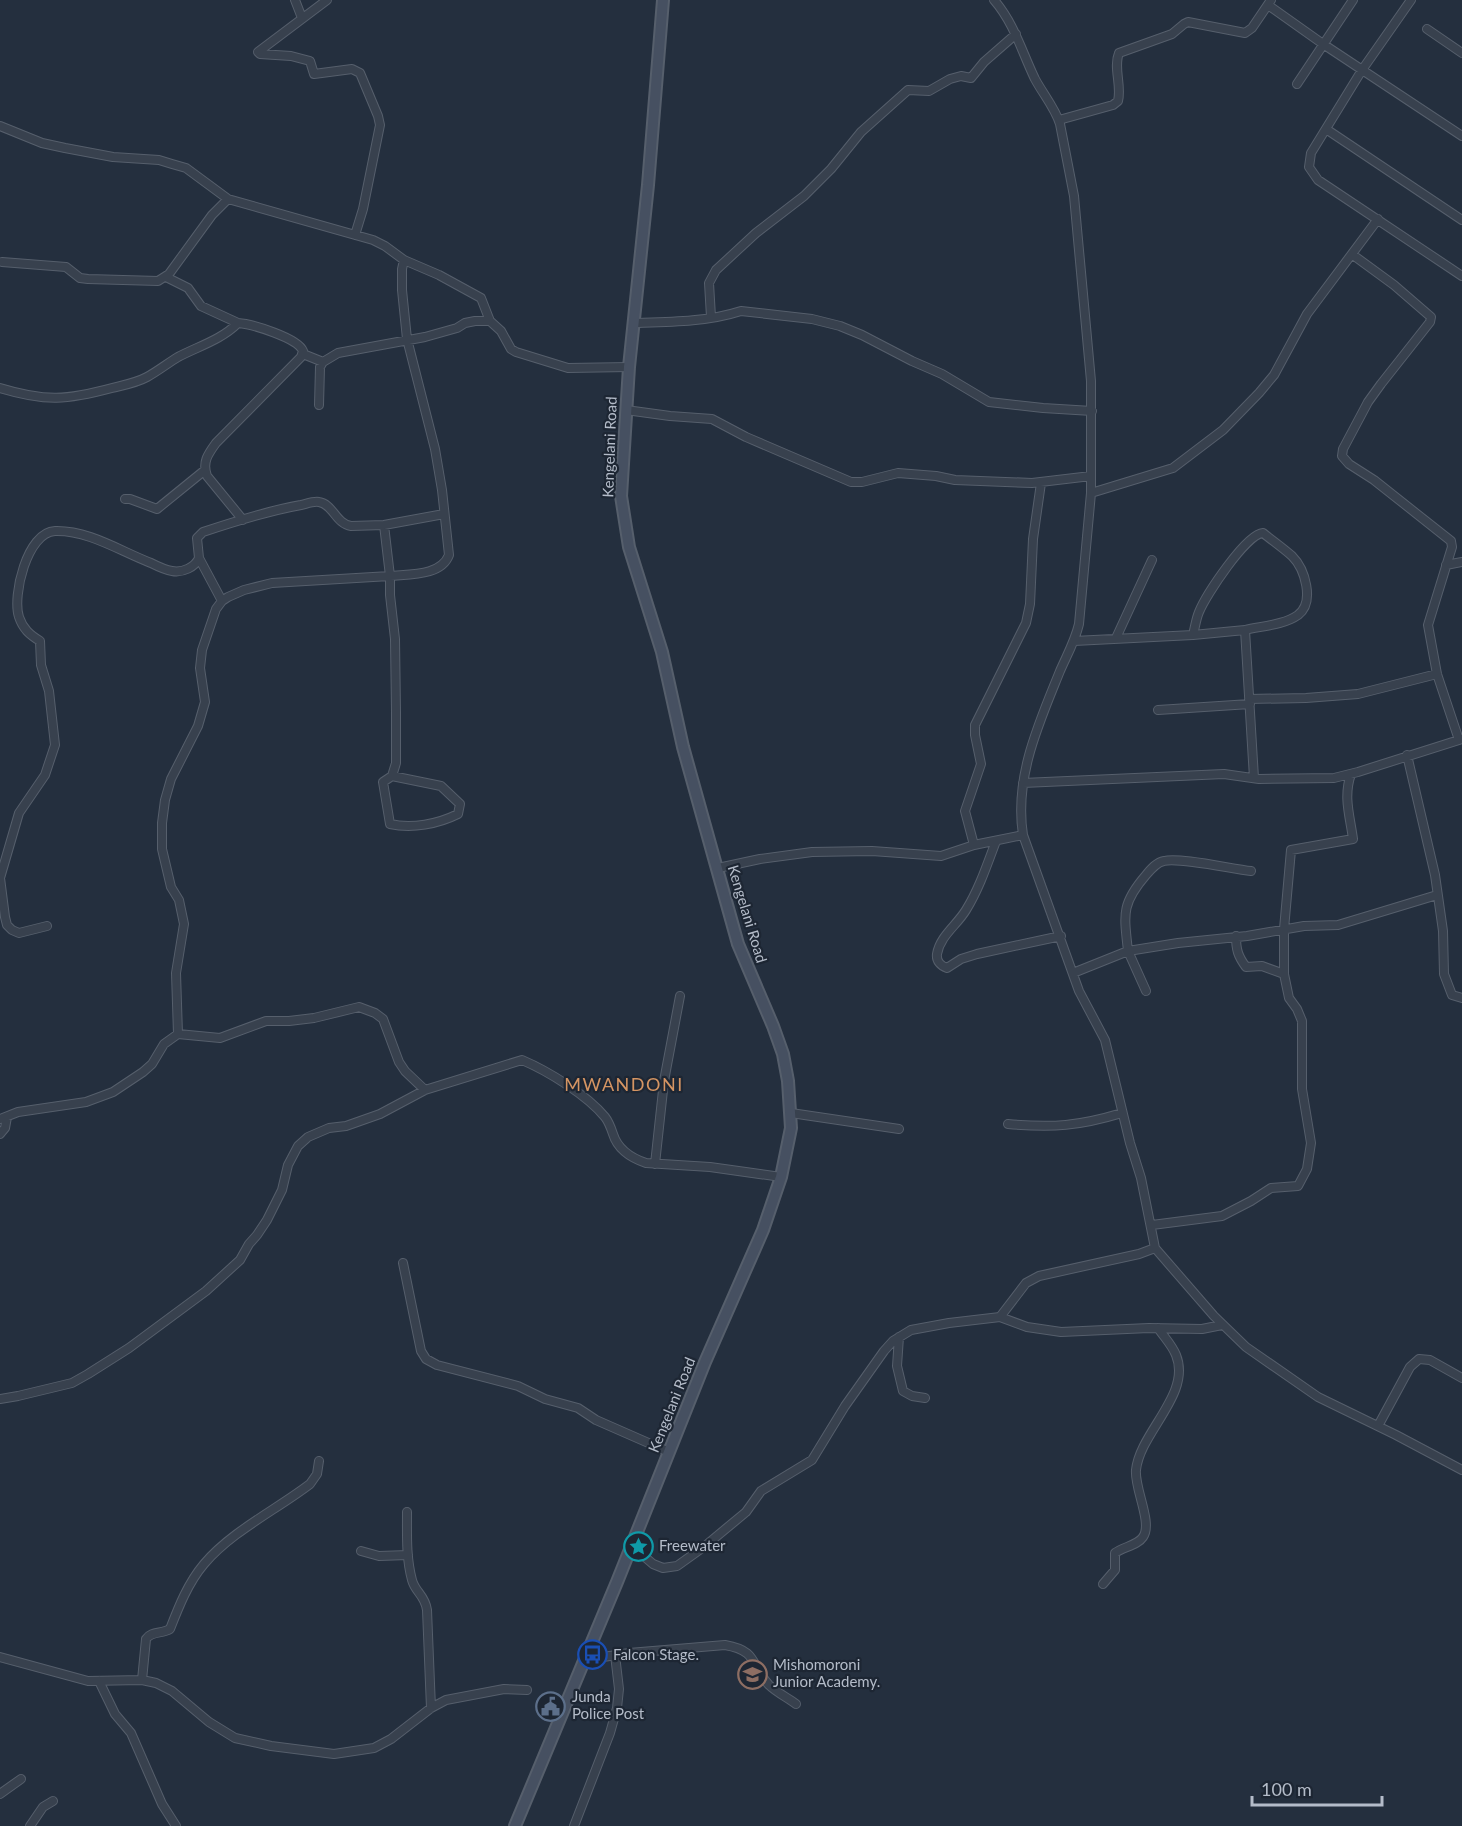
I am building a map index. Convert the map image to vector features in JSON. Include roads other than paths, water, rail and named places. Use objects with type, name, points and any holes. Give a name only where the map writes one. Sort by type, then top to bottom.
[{"type":"main road","name":"Kengelani Road","points":[[515,1826],[632,1546],[713,1343],[763,1230],[781,1177],[790,1137],[791,1113],[788,1081],[779,1043],[742,958],[681,738],[663,652],[627,538],[621,496],[629,367],[663,0]]},
{"type":"street","points":[[295,0],[302,18]]},
{"type":"street","points":[[327,0],[260,49],[259,53],[291,56],[310,61],[315,74],[357,70],[360,74],[378,116],[379,131],[363,209],[355,235]]},
{"type":"street","points":[[1297,84],[1353,0]]},
{"type":"street","points":[[1411,0],[1362,69],[1311,153],[1309,167],[1318,180],[1462,276]]},
{"type":"street","points":[[998,1],[1016,34],[1034,77],[1059,120],[1074,196],[1090,354],[1092,411],[1091,493],[1079,624],[1074,641],[1039,721],[1023,783],[1020,806],[1023,835],[1073,973],[1089,1012],[1105,1040],[1122,1113],[1142,1178],[1155,1248],[1222,1325],[1246,1347],[1318,1397],[1462,1470]]},
{"type":"street","points":[[1059,120],[1113,105],[1118,101],[1120,93],[1117,59],[1119,53],[1172,34],[1188,22],[1245,33],[1252,28],[1270,3],[1323,44],[1462,136]]},
{"type":"street","points":[[1427,29],[1462,53]]},
{"type":"street","points":[[711,317],[709,283],[716,270],[756,233],[804,196],[831,169],[861,132],[908,90],[927,91],[950,78],[961,76],[971,78],[984,62],[1016,34]]},
{"type":"street","points":[[0,126],[42,143],[112,156],[159,160],[186,168],[228,199],[355,235],[385,246],[404,260],[439,275],[480,298],[490,321],[501,331],[511,349],[516,352],[567,368],[629,367]]},
{"type":"street","points":[[1326,129],[1461,216]]},
{"type":"street","points":[[2,262],[66,267],[80,278],[88,279],[158,281],[166,277],[212,215],[228,199]]},
{"type":"street","points":[[1091,493],[1173,468],[1223,430],[1274,375],[1307,314],[1378,219]]},
{"type":"street","points":[[1023,783],[1205,774],[1254,778],[1324,778],[1351,774],[1461,739],[1437,674],[1428,626],[1452,547],[1449,538],[1374,480],[1349,464],[1342,456],[1343,449],[1368,402],[1431,319],[1430,315],[1420,306],[1353,255]]},
{"type":"street","points":[[178,1034],[176,973],[184,924],[179,900],[171,887],[162,849],[162,823],[171,779],[198,726],[205,702],[200,668],[202,650],[211,621],[222,601],[244,590],[272,583],[390,576],[438,569],[444,566],[449,555],[435,449],[407,339],[402,269],[404,260]]},
{"type":"street","points":[[166,277],[188,288],[201,306],[237,323],[260,327],[299,344],[303,354]]},
{"type":"street","points":[[634,323],[711,317],[741,310],[812,319],[862,335],[942,374],[989,402],[1092,411]]},
{"type":"street","points":[[319,405],[319,373],[323,362],[338,353],[457,328],[465,323],[490,321]]},
{"type":"street","points":[[0,388],[25,395],[65,399],[132,383],[148,376],[176,358],[215,341],[237,323]]},
{"type":"street","points":[[303,354],[323,362]]},
{"type":"street","points":[[243,520],[207,476],[206,456],[303,354]]},
{"type":"street","points":[[626,410],[712,420],[851,482],[862,482],[898,473],[955,480],[1041,483],[1091,476]]},
{"type":"street","points":[[125,499],[130,498],[157,509],[205,470]]},
{"type":"street","points":[[974,845],[966,811],[981,765],[975,725],[1026,623],[1030,604],[1033,539],[1041,483]]},
{"type":"street","points":[[222,601],[200,558],[197,538],[199,535],[270,510],[320,502],[346,526],[384,525],[444,514]]},
{"type":"street","points":[[384,525],[395,639],[396,763],[392,776],[383,782],[390,824],[422,825],[458,814],[460,804],[444,787],[392,776]]},
{"type":"street","points":[[47,926],[20,933],[7,925],[0,878],[19,813],[45,775],[55,744],[49,691],[41,666],[40,641],[26,632],[18,611],[19,589],[27,558],[38,538],[52,531],[71,532],[105,542],[172,571],[191,568],[200,558]]},
{"type":"street","points":[[1074,641],[1193,635],[1245,630],[1291,619],[1303,610],[1307,603],[1306,589],[1296,562],[1263,533],[1257,534],[1235,556],[1217,580],[1198,613],[1193,635]]},
{"type":"street","points":[[1116,638],[1152,560]]},
{"type":"street","points":[[1446,565],[1462,562]]},
{"type":"street","points":[[1245,630],[1254,778]]},
{"type":"street","points":[[1158,710],[1358,694],[1437,674]]},
{"type":"street","points":[[1407,755],[1435,875],[1443,931],[1443,966],[1446,981],[1452,995],[1462,998]]},
{"type":"street","points":[[1152,1225],[1222,1216],[1270,1188],[1296,1187],[1301,1182],[1309,1161],[1311,1143],[1302,1089],[1302,1021],[1289,998],[1284,974],[1284,929],[1291,850],[1353,839],[1346,802],[1347,786],[1351,774]]},
{"type":"street","points":[[718,868],[760,859],[812,852],[872,851],[932,857],[1023,835]]},
{"type":"street","points":[[996,841],[981,884],[965,912],[941,943],[937,955],[938,961],[946,968],[961,959],[978,954],[1061,936]]},
{"type":"street","points":[[1146,991],[1128,951],[1125,922],[1127,902],[1136,886],[1159,863],[1173,860],[1251,872]]},
{"type":"street","points":[[1073,973],[1128,951],[1284,929],[1338,925],[1437,895]]},
{"type":"street","points":[[1236,936],[1238,957],[1246,967],[1262,966],[1284,974]]},
{"type":"street","points":[[655,1164],[664,1082],[680,996]]},
{"type":"street","points":[[0,1134],[5,1128],[4,1118],[18,1112],[86,1102],[113,1092],[152,1064],[164,1044],[178,1034],[220,1038],[266,1021],[314,1018],[359,1007],[383,1019],[399,1062],[425,1090]]},
{"type":"street","points":[[0,1399],[72,1383],[129,1348],[206,1291],[240,1260],[267,1220],[282,1190],[288,1165],[303,1140],[329,1128],[346,1126],[380,1114],[425,1090],[522,1060],[540,1068],[572,1089],[601,1113],[609,1122],[618,1145],[627,1154],[646,1164],[710,1167],[781,1177]]},
{"type":"street","points":[[791,1113],[899,1128]]},
{"type":"street","points":[[1008,1124],[1051,1127],[1100,1120],[1122,1113]]},
{"type":"street","points":[[1000,1317],[1026,1283],[1039,1276],[1139,1254],[1155,1248]]},
{"type":"street","points":[[403,1263],[421,1351],[426,1359],[447,1368],[518,1386],[545,1400],[578,1408],[596,1420],[669,1452]]},
{"type":"street","points":[[632,1546],[654,1564],[663,1568],[677,1566],[705,1546],[746,1512],[761,1491],[813,1459],[834,1423],[884,1352],[899,1337],[911,1330],[930,1325],[1000,1317],[1027,1327],[1050,1331],[1202,1329],[1222,1325]]},
{"type":"street","points":[[1103,1584],[1115,1570],[1115,1553],[1141,1539],[1144,1535],[1145,1520],[1136,1478],[1138,1460],[1176,1386],[1178,1368],[1176,1356],[1158,1328]]},
{"type":"street","points":[[899,1337],[897,1366],[903,1391],[912,1396],[925,1398]]},
{"type":"street","points":[[1378,1426],[1410,1367],[1419,1359],[1430,1360],[1462,1378]]},
{"type":"street","points":[[142,1680],[146,1639],[150,1634],[166,1632],[170,1629],[190,1584],[205,1563],[250,1526],[310,1484],[317,1474],[319,1461]]},
{"type":"street","points":[[406,1512],[412,1582],[426,1604],[431,1708]]},
{"type":"street","points":[[361,1551],[379,1556],[408,1554]]},
{"type":"street","points":[[584,1660],[725,1645],[740,1648],[748,1653],[769,1684],[796,1704]]},
{"type":"street","points":[[574,1826],[610,1733],[617,1708],[619,1689],[615,1655]]},
{"type":"street","points":[[0,1657],[88,1681],[142,1680],[156,1683],[172,1691],[209,1722],[235,1738],[271,1746],[334,1754],[374,1748],[391,1739],[431,1708],[446,1700],[504,1689],[527,1690]]},
{"type":"street","points":[[99,1681],[115,1714],[131,1733],[162,1804],[176,1826]]},
{"type":"street","points":[[0,1794],[21,1779]]},
{"type":"street","points":[[30,1826],[43,1807],[53,1801]]},
{"type":"place","name":"Freewater","points":[[638,1546]]},
{"type":"place","name":"Falcon Stage.","points":[[592,1655]]},
{"type":"place","name":"Mishomoroni Junior Academy.","points":[[752,1674]]},
{"type":"place","name":"Junda Police Post","points":[[551,1706]]},
{"type":"district","name":"MWANDONI","points":[[624,1085]]}]
